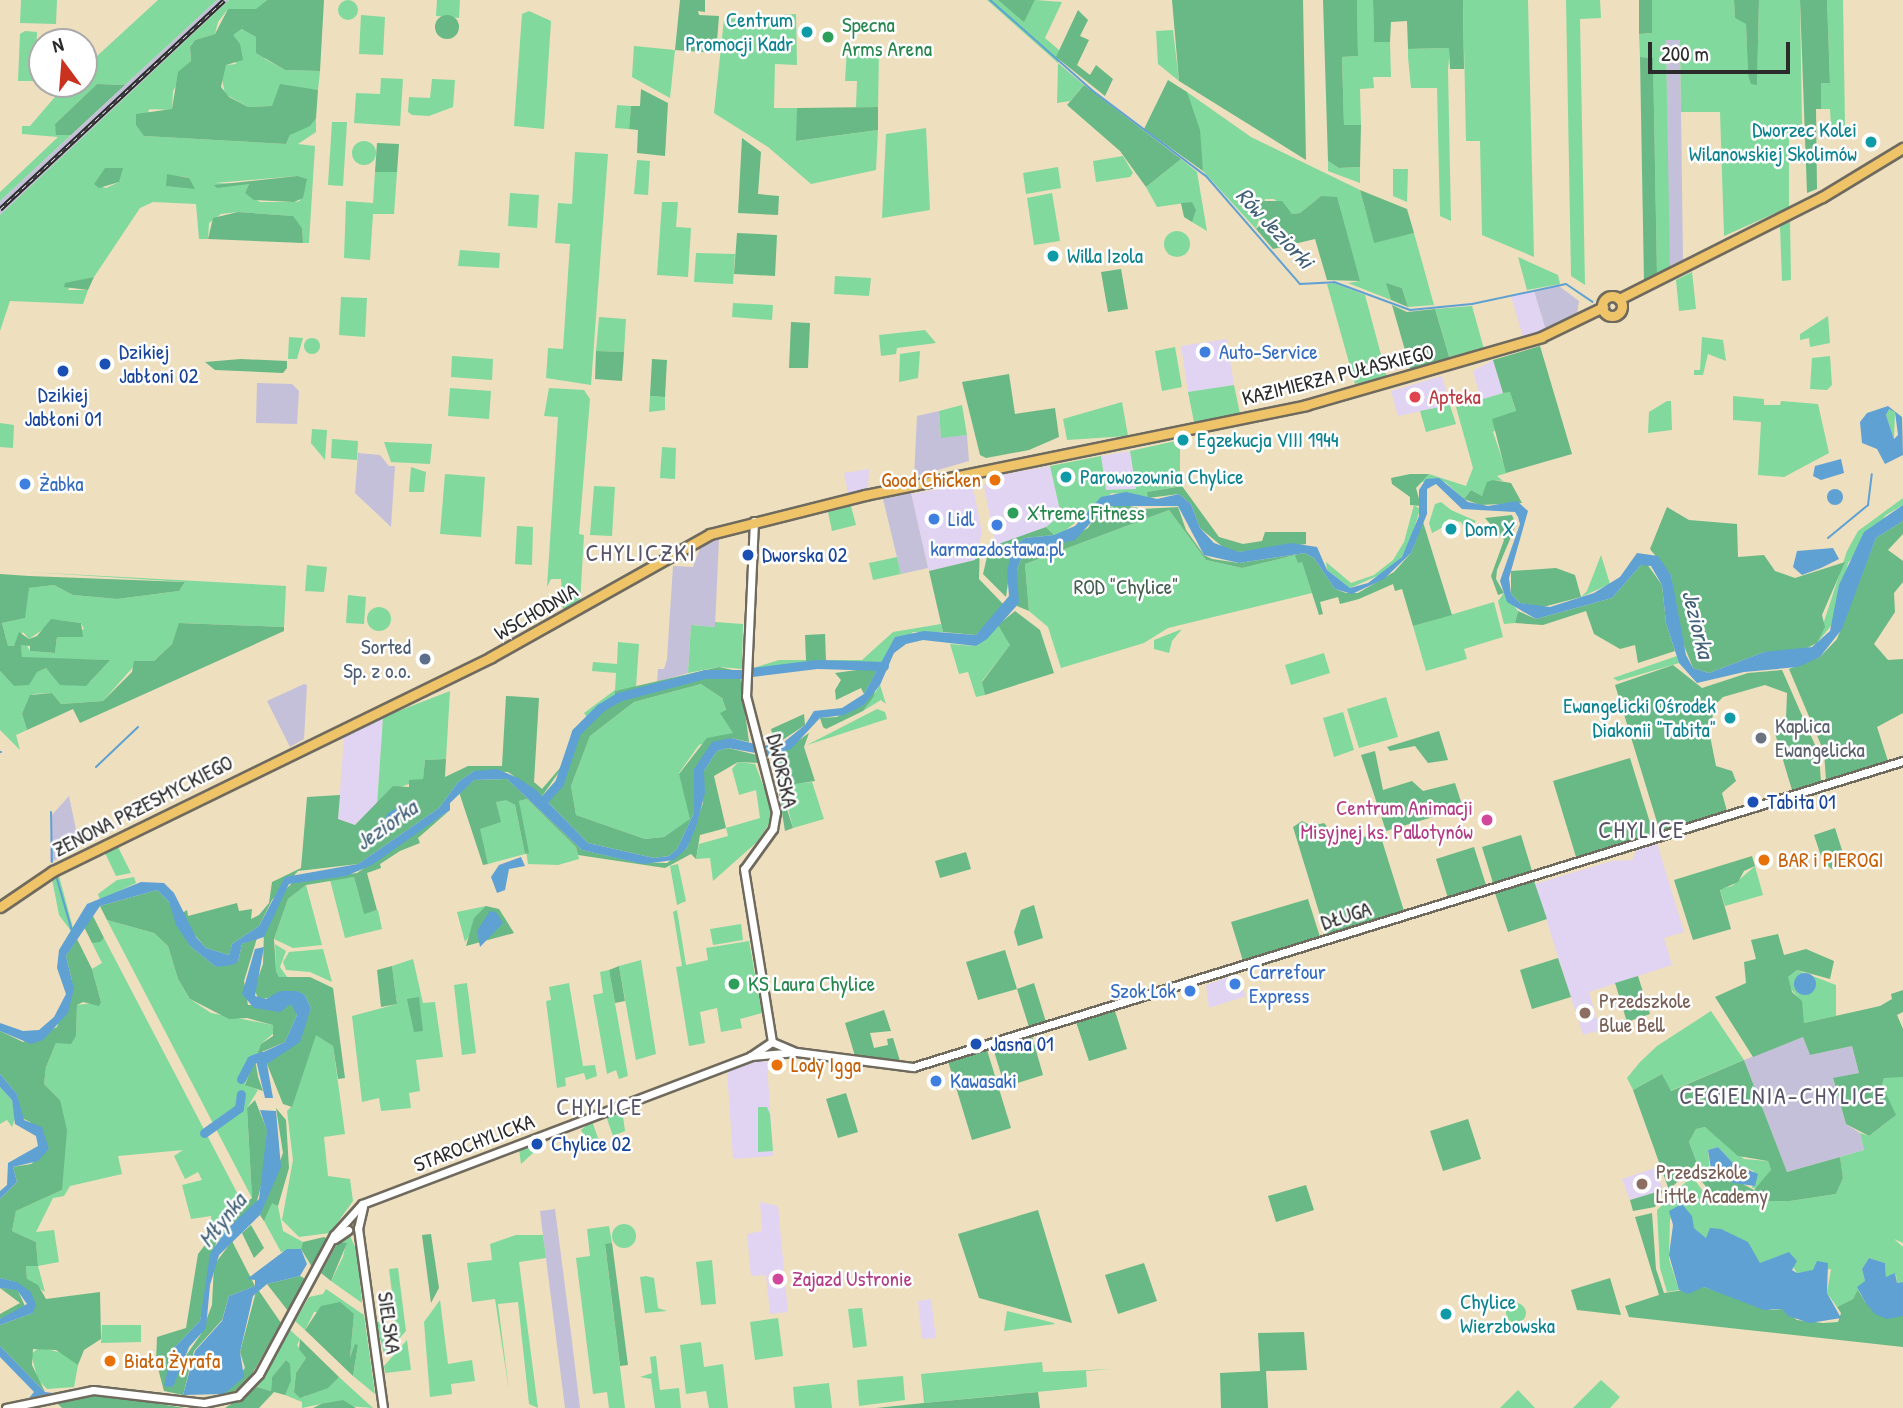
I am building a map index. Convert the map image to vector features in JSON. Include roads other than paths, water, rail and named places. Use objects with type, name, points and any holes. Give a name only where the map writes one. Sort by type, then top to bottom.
[{"type":"main road","points":[[1620,302],[1618,315],[1604,310],[1607,299],[1620,302],[1855,180],[1903,148]]},
{"type":"main road","name":"KAZIMIERZA PUŁASKIEGO","points":[[977,469],[1333,398],[1532,340],[1604,310]]},
{"type":"main road","name":"WSCHODNIA","points":[[307,745],[502,652],[691,541],[754,521],[977,469]]},
{"type":"main road","name":"ZENONA PRZESMYCKIEGO","points":[[0,907],[48,873],[307,745]]},
{"type":"street","name":"DWORSKA","points":[[754,521],[745,676],[776,822],[744,869],[777,1047]]},
{"type":"street","name":"DŁUGA","points":[[777,1047],[796,1052],[913,1067],[1903,761]]},
{"type":"street","points":[[766,1051],[777,1047]]},
{"type":"street","points":[[766,1051],[773,1056],[777,1047]]},
{"type":"street","name":"STAROCHYLICKA","points":[[6,1408],[58,1396],[116,1390],[204,1403],[240,1395],[259,1374],[334,1239],[351,1225],[367,1202],[766,1051]]},
{"type":"street","name":"SIELSKA","points":[[351,1225],[360,1242],[383,1408]]},
{"type":"water","points":[[1888,406],[1902,417],[1903,455],[1885,464],[1877,449],[1862,443],[1860,422],[1867,413]],"holes":[[[1889,409],[1895,412],[1898,435],[1894,439],[1886,415]]]},
{"type":"water","points":[[1841,459],[1844,473],[1821,480],[1813,476],[1815,466]]},
{"type":"water","points":[[1439,478],[1468,502],[1488,506],[1517,501],[1528,511],[1509,578],[1511,594],[1520,603],[1550,607],[1594,593],[1620,577],[1637,553],[1658,556],[1671,575],[1686,655],[1693,668],[1709,673],[1764,652],[1812,647],[1830,631],[1839,585],[1864,532],[1903,505],[1903,521],[1876,538],[1842,629],[1820,657],[1798,667],[1744,672],[1697,683],[1679,663],[1666,623],[1662,585],[1651,566],[1641,565],[1612,598],[1536,619],[1507,602],[1500,581],[1520,524],[1515,512],[1462,509],[1436,484],[1427,489],[1427,514],[1411,553],[1384,579],[1352,594],[1335,589],[1314,558],[1305,553],[1239,563],[1204,555],[1178,506],[1106,506],[1075,540],[1024,551],[1017,570],[1019,603],[987,639],[976,646],[923,640],[906,644],[894,653],[880,685],[864,705],[844,715],[820,718],[791,749],[772,756],[728,748],[717,751],[704,771],[705,793],[696,827],[687,848],[674,860],[643,864],[582,850],[507,779],[474,780],[450,803],[450,810],[372,865],[346,876],[289,884],[264,937],[242,944],[238,962],[232,965],[216,967],[191,947],[176,925],[169,902],[157,890],[100,906],[66,956],[74,989],[68,1013],[43,1040],[31,1044],[0,1031],[0,1023],[23,1031],[39,1030],[54,1017],[66,994],[57,968],[59,950],[87,904],[141,882],[164,883],[174,893],[196,937],[206,948],[229,955],[232,944],[259,926],[285,877],[358,864],[439,808],[458,782],[474,771],[497,769],[518,778],[536,790],[588,843],[654,858],[669,856],[677,849],[694,813],[694,769],[712,742],[731,738],[763,746],[784,742],[805,725],[814,711],[842,708],[864,694],[895,637],[924,631],[976,635],[1009,596],[1007,571],[1013,547],[1025,538],[1054,535],[1075,526],[1101,497],[1126,492],[1157,499],[1179,494],[1191,504],[1200,528],[1214,543],[1239,552],[1291,543],[1317,547],[1327,570],[1350,588],[1368,583],[1402,557],[1419,516],[1419,490],[1426,479]]},
{"type":"water","points":[[1832,489],[1838,489],[1843,497],[1841,503],[1832,505],[1827,500],[1827,494]]},
{"type":"water","points":[[1833,548],[1839,559],[1821,568],[1802,575],[1793,567],[1797,551]]},
{"type":"water","points":[[406,803],[405,811],[392,826],[380,828],[388,813]]},
{"type":"water","points":[[521,857],[525,866],[509,869],[505,890],[497,893],[491,877],[499,865]]},
{"type":"water","points":[[490,911],[496,912],[503,923],[480,947],[477,931]]},
{"type":"water","points":[[264,947],[255,996],[266,999],[280,991],[297,991],[305,995],[311,1008],[300,1042],[267,1064],[273,1098],[265,1098],[255,1056],[285,1042],[297,1015],[291,1004],[280,1012],[254,1008],[242,994],[255,949]]},
{"type":"water","points":[[1805,973],[1815,980],[1816,984],[1809,994],[1805,995],[1795,988],[1794,984],[1801,974]]},
{"type":"water","points":[[0,1074],[17,1094],[24,1120],[42,1127],[49,1149],[38,1161],[13,1167],[17,1182],[0,1199],[0,1191],[7,1185],[8,1163],[38,1146],[36,1136],[15,1124],[12,1100],[0,1087]]},
{"type":"water","points":[[260,1110],[276,1111],[281,1167],[260,1215],[219,1255],[210,1285],[206,1328],[189,1347],[173,1387],[164,1386],[172,1350],[200,1321],[210,1254],[226,1230],[259,1199],[267,1131]]},
{"type":"water","points":[[1718,1147],[1733,1163],[1758,1174],[1755,1186],[1733,1183],[1722,1174],[1712,1176],[1708,1150]]},
{"type":"water","points":[[1682,1204],[1692,1216],[1694,1228],[1706,1238],[1710,1228],[1721,1229],[1748,1242],[1760,1263],[1789,1252],[1797,1261],[1792,1270],[1797,1273],[1813,1270],[1817,1261],[1828,1263],[1827,1293],[1841,1318],[1810,1323],[1788,1316],[1782,1309],[1764,1310],[1704,1287],[1688,1294],[1679,1290],[1669,1255],[1673,1225],[1669,1211]]},
{"type":"water","points":[[287,1249],[301,1249],[307,1264],[300,1276],[267,1284],[253,1296],[240,1352],[244,1377],[224,1394],[183,1395],[195,1351],[222,1321],[229,1296],[255,1286],[255,1280],[247,1279]]},
{"type":"water","points":[[1869,1258],[1885,1263],[1886,1277],[1895,1273],[1897,1283],[1903,1282],[1903,1316],[1887,1319],[1875,1314],[1865,1302],[1857,1287],[1865,1281],[1862,1269]]},
{"type":"water","points":[[0,1278],[17,1282],[31,1292],[36,1305],[33,1313],[0,1325],[0,1319],[27,1304],[17,1290],[0,1288]]},
{"type":"water","points":[[0,1346],[45,1392],[53,1393],[29,1398],[34,1392],[0,1357]]},
{"type":"waterway","name":"Rów Jeziorki","points":[[990,0],[1093,91],[1206,176],[1300,284],[1334,282],[1410,310],[1472,304],[1566,284],[1593,302]]},
{"type":"waterway","points":[[1828,538],[1868,505],[1872,474]]},
{"type":"waterway","name":"Jeziorka","points":[[752,672],[817,664],[884,666]]},
{"type":"waterway","name":"Jeziorka","points":[[541,803],[559,783],[576,732],[600,708],[618,697],[705,674],[740,674]]},
{"type":"waterway","points":[[96,767],[138,727]]},
{"type":"waterway","points":[[776,767],[779,754]]},
{"type":"waterway","points":[[51,812],[52,862]]},
{"type":"waterway","points":[[57,879],[72,931]]},
{"type":"waterway","points":[[241,1079],[251,1060],[261,1056]]},
{"type":"waterway","points":[[204,1133],[239,1108],[241,1094]]},
{"type":"railway","points":[[0,209],[224,0]]},
{"type":"place","name":"Centrum Promocji Kadr","points":[[807,32]]},
{"type":"place","name":"Specna Arms Arena","points":[[828,37]]},
{"type":"place","name":"Dworzec Kolei Wilanowskiej Skolimów","points":[[1871,142]]},
{"type":"place","name":"Willa Izola","points":[[1053,256]]},
{"type":"place","name":"Auto-Service","points":[[1205,352]]},
{"type":"place","name":"Dzikiej Jabłoni 02","points":[[105,364]]},
{"type":"place","name":"Dzikiej Jabłoni 01","points":[[63,371]]},
{"type":"place","name":"Apteka","points":[[1415,397]]},
{"type":"place","name":"Egzekucja VIII 1944","points":[[1183,440]]},
{"type":"place","name":"Parowozownia Chylice","points":[[1066,477]]},
{"type":"place","name":"Good Chicken","points":[[995,480]]},
{"type":"place","name":"Żabka","points":[[25,484]]},
{"type":"place","name":"Xtreme Fitness","points":[[1013,513]]},
{"type":"place","name":"Lidl","points":[[934,519]]},
{"type":"place","name":"karmazdostawa.pl","points":[[997,525]]},
{"type":"place","name":"Dom X","points":[[1451,529]]},
{"type":"place","name":"Dworska 02","points":[[748,555]]},
{"type":"place","name":"Sorted Sp. z o.o.","points":[[425,659]]},
{"type":"place","name":"Ewangelicki Ośrodek Diakonii \"Tabita\"","points":[[1730,718]]},
{"type":"place","name":"Kaplica Ewangelicka","points":[[1761,738]]},
{"type":"place","name":"Tabita 01","points":[[1753,802]]},
{"type":"place","name":"Centrum Animacji Misyjnej ks. Pallotynów","points":[[1487,820]]},
{"type":"place","name":"BAR i PIEROGI","points":[[1764,860]]},
{"type":"place","name":"KS Laura Chylice","points":[[734,984]]},
{"type":"place","name":"Carrefour Express","points":[[1235,984]]},
{"type":"place","name":"Szok Lok","points":[[1190,991]]},
{"type":"place","name":"Przedszkole Blue Bell","points":[[1585,1013]]},
{"type":"place","name":"Jasna 01","points":[[976,1044]]},
{"type":"place","name":"Lody Igga","points":[[777,1065]]},
{"type":"place","name":"Kawasaki","points":[[936,1081]]},
{"type":"place","name":"Chylice 02","points":[[537,1144]]},
{"type":"place","name":"Przedszkole Little Academy","points":[[1642,1184]]},
{"type":"place","name":"Zajazd Ustronie","points":[[778,1279]]},
{"type":"place","name":"Chylice Wierzbowska","points":[[1446,1314]]},
{"type":"place","name":"Biała Żyrafa","points":[[110,1361]]},
{"type":"district","name":"CHYLICZKI","points":[[641,553]]},
{"type":"district","name":"CHYLICE","points":[[1642,830]]},
{"type":"district","name":"CEGIELNIA-CHYLICE","points":[[1783,1096]]},
{"type":"district","name":"CHYLICE","points":[[600,1107]]},
{"type":"park label","name":"ROD \"Chylice\"","points":[[1126,587]]},
{"type":"water label","name":"Młynka","points":[[222,1220]]}]
